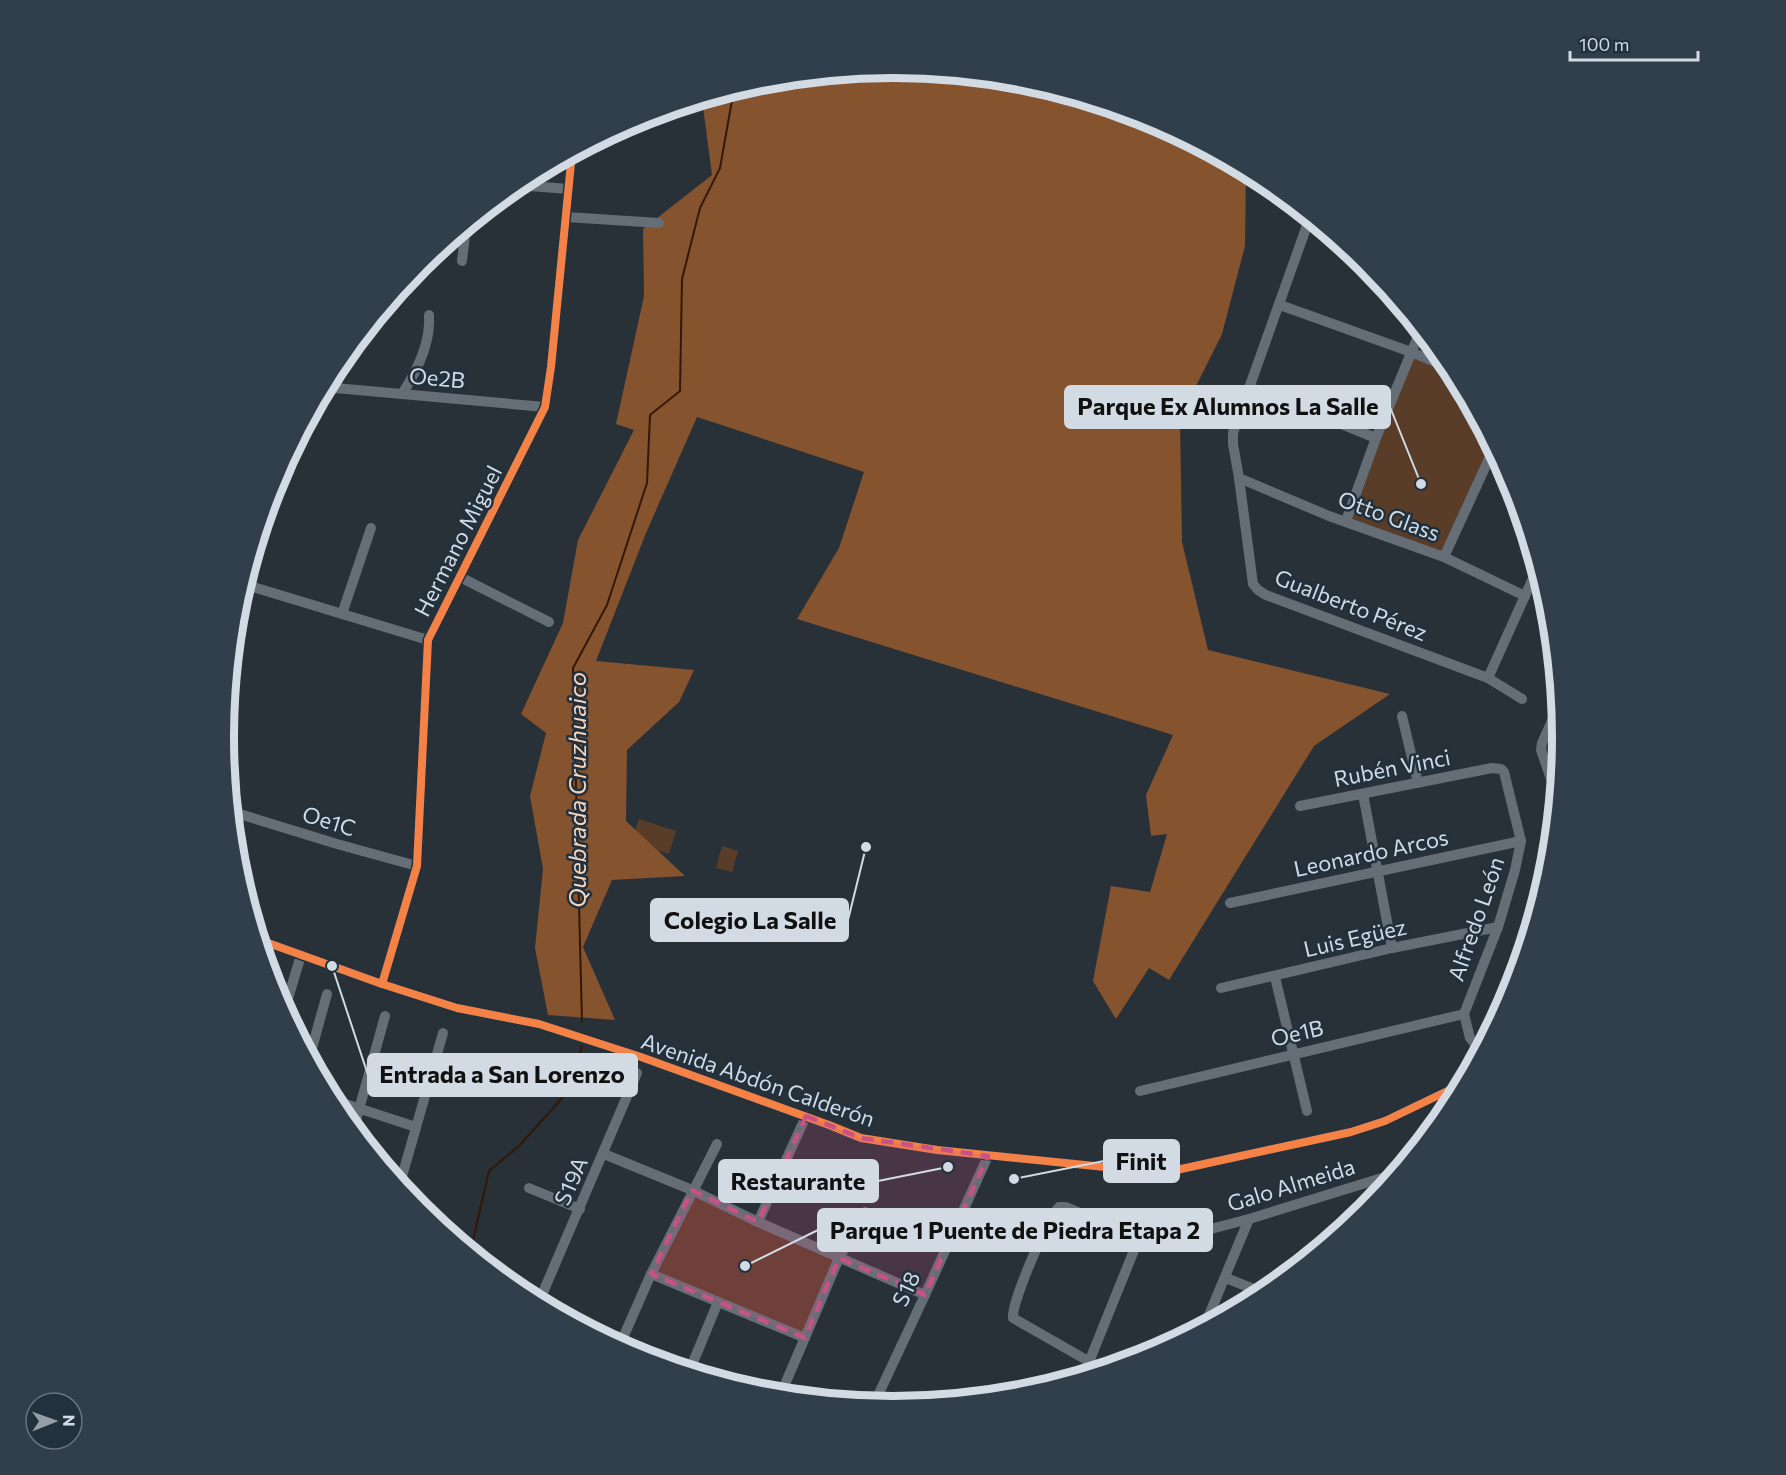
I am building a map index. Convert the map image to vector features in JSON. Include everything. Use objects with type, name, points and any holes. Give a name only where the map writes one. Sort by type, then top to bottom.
[{"type":"street","name":"Hermano Miguel","points":[[382,984],[417,866],[429,640],[545,407],[571,162]]},
{"type":"street","points":[[531,186],[569,189]]},
{"type":"street","points":[[566,217],[658,223]]},
{"type":"street","name":"Gualberto Pérez","points":[[1308,225],[1233,433],[1233,450],[1239,478],[1253,584],[1266,595],[1488,678],[1522,699]]},
{"type":"street","points":[[462,261],[465,236]]},
{"type":"street","points":[[1280,305],[1434,362]]},
{"type":"street","points":[[402,394],[426,343],[430,327],[429,315]]},
{"type":"street","points":[[1346,521],[1376,438],[1417,337]]},
{"type":"street","points":[[1249,387],[1376,438]]},
{"type":"street","name":"Oe2B","points":[[334,388],[545,407]]},
{"type":"street","points":[[1444,557],[1489,458]]},
{"type":"street","name":"Otto Glass","points":[[1239,478],[1329,516],[1444,557],[1525,596]]},
{"type":"street","points":[[342,614],[371,528]]},
{"type":"street","points":[[460,577],[549,622]]},
{"type":"street","points":[[1488,678],[1533,579]]},
{"type":"street","points":[[251,587],[429,640]]},
{"type":"street","points":[[1402,716],[1418,783]]},
{"type":"street","points":[[1551,779],[1541,750],[1552,722]]},
{"type":"street","name":"Rubén Vinci","points":[[1300,806],[1492,768]]},
{"type":"street","name":"Alfredo León","points":[[1475,1045],[1470,1038],[1464,1014],[1498,927],[1521,841],[1506,776],[1501,769],[1492,768]]},
{"type":"street","points":[[1363,794],[1392,948]]},
{"type":"street","name":"Oe1C","points":[[238,813],[417,866]]},
{"type":"street","name":"Leonardo Arcos","points":[[1230,903],[1521,841]]},
{"type":"street","name":"Luis Egüez","points":[[1221,988],[1392,948],[1498,927]]},
{"type":"street","name":"Avenida Abdón Calderón","points":[[266,942],[457,1008],[539,1024],[641,1057],[861,1138],[988,1156],[1155,1172],[1172,1171],[1351,1132],[1385,1121],[1450,1090]]},
{"type":"street","points":[[288,999],[301,955]]},
{"type":"street","points":[[1275,977],[1308,1111]]},
{"type":"street","points":[[312,1048],[327,994]]},
{"type":"street","name":"Oe1B","points":[[1140,1091],[1464,1014]]},
{"type":"street","points":[[356,1120],[385,1016]]},
{"type":"street","points":[[402,1177],[443,1033]]},
{"type":"street","name":"S19A","points":[[542,1295],[637,1073]]},
{"type":"street","points":[[345,1103],[416,1127]]},
{"type":"street","points":[[758,1222],[806,1116]]},
{"type":"street","points":[[623,1339],[651,1274],[717,1144]]},
{"type":"street","points":[[604,1154],[692,1190],[758,1222],[925,1295]]},
{"type":"street","name":"S18","points":[[877,1397],[988,1156]]},
{"type":"street","name":"Galo Almeida","points":[[1089,1362],[1013,1318],[1014,1305],[1030,1266],[1059,1206],[1139,1238],[1161,1242],[1249,1219],[1385,1177]]},
{"type":"street","points":[[528,1188],[580,1209]]},
{"type":"street","points":[[784,1387],[839,1258],[865,1212]]},
{"type":"street","points":[[1209,1317],[1249,1219]]},
{"type":"street","points":[[1095,1365],[1089,1362],[1139,1238]]},
{"type":"street","points":[[651,1274],[805,1338]]},
{"type":"street","points":[[1226,1278],[1254,1289]]},
{"type":"street","points":[[692,1365],[718,1302]]},
{"type":"highlighted area","points":[[806,1116],[861,1138],[988,1156],[925,1295],[839,1258],[805,1338],[651,1274],[692,1190],[758,1222]]},
{"type":"shaded area","points":[[893,78],[936,79],[979,84],[1064,100],[1145,128],[1185,146],[1246,181],[1245,246],[1222,334],[1180,418],[1182,542],[1208,650],[1390,694],[1314,746],[1169,980],[1149,968],[1116,1019],[1093,981],[1111,886],[1150,892],[1167,834],[1151,836],[1146,795],[1173,735],[797,619],[839,548],[864,472],[697,417],[646,533],[596,661],[694,670],[679,702],[627,750],[626,821],[685,876],[612,880],[583,947],[615,1020],[548,1015],[535,948],[543,869],[530,796],[546,733],[521,714],[563,623],[578,540],[634,430],[616,424],[644,296],[643,229],[712,175],[703,106],[764,91],[807,84],[850,79]]},
{"type":"shaded area","points":[[1411,352],[1434,362],[1464,408],[1489,458],[1444,557],[1351,519]]},
{"type":"shaded area","points":[[639,819],[676,831],[669,854],[631,842]]},
{"type":"shaded area","points":[[722,846],[738,851],[732,872],[716,868]]},
{"type":"shaded area","points":[[692,1190],[839,1258],[805,1338],[651,1274]]},
{"type":"waterway","name":"Quebrada Cruzhuaico","points":[[582,1022],[573,668],[607,605],[647,483],[650,415],[680,391],[682,279],[700,208],[720,168],[732,98]]},
{"type":"waterway","name":"Quebrada Cruzhuaico","points":[[472,1245],[489,1171],[519,1146],[570,1089],[582,1046]]},
{"type":"cycle path","points":[[382,984],[417,866],[428,640],[545,407],[571,162]]},
{"type":"cycle path","points":[[266,942],[457,1008],[539,1024],[641,1057],[861,1138],[937,1150],[1154,1172],[1172,1171],[1351,1132],[1385,1121],[1450,1090]]},
{"type":"place","name":"Parque Ex Alumnos La Salle","points":[[1421,484]]},
{"type":"place","name":"Colegio La Salle","points":[[866,847]]},
{"type":"place","name":"Entrada a San Lorenzo","points":[[332,966]]},
{"type":"place","name":"Restaurante","points":[[948,1167]]},
{"type":"place","name":"Finit","points":[[1014,1179]]},
{"type":"place","name":"Parque 1 Puente de Piedra Etapa 2","points":[[745,1266]]}]
